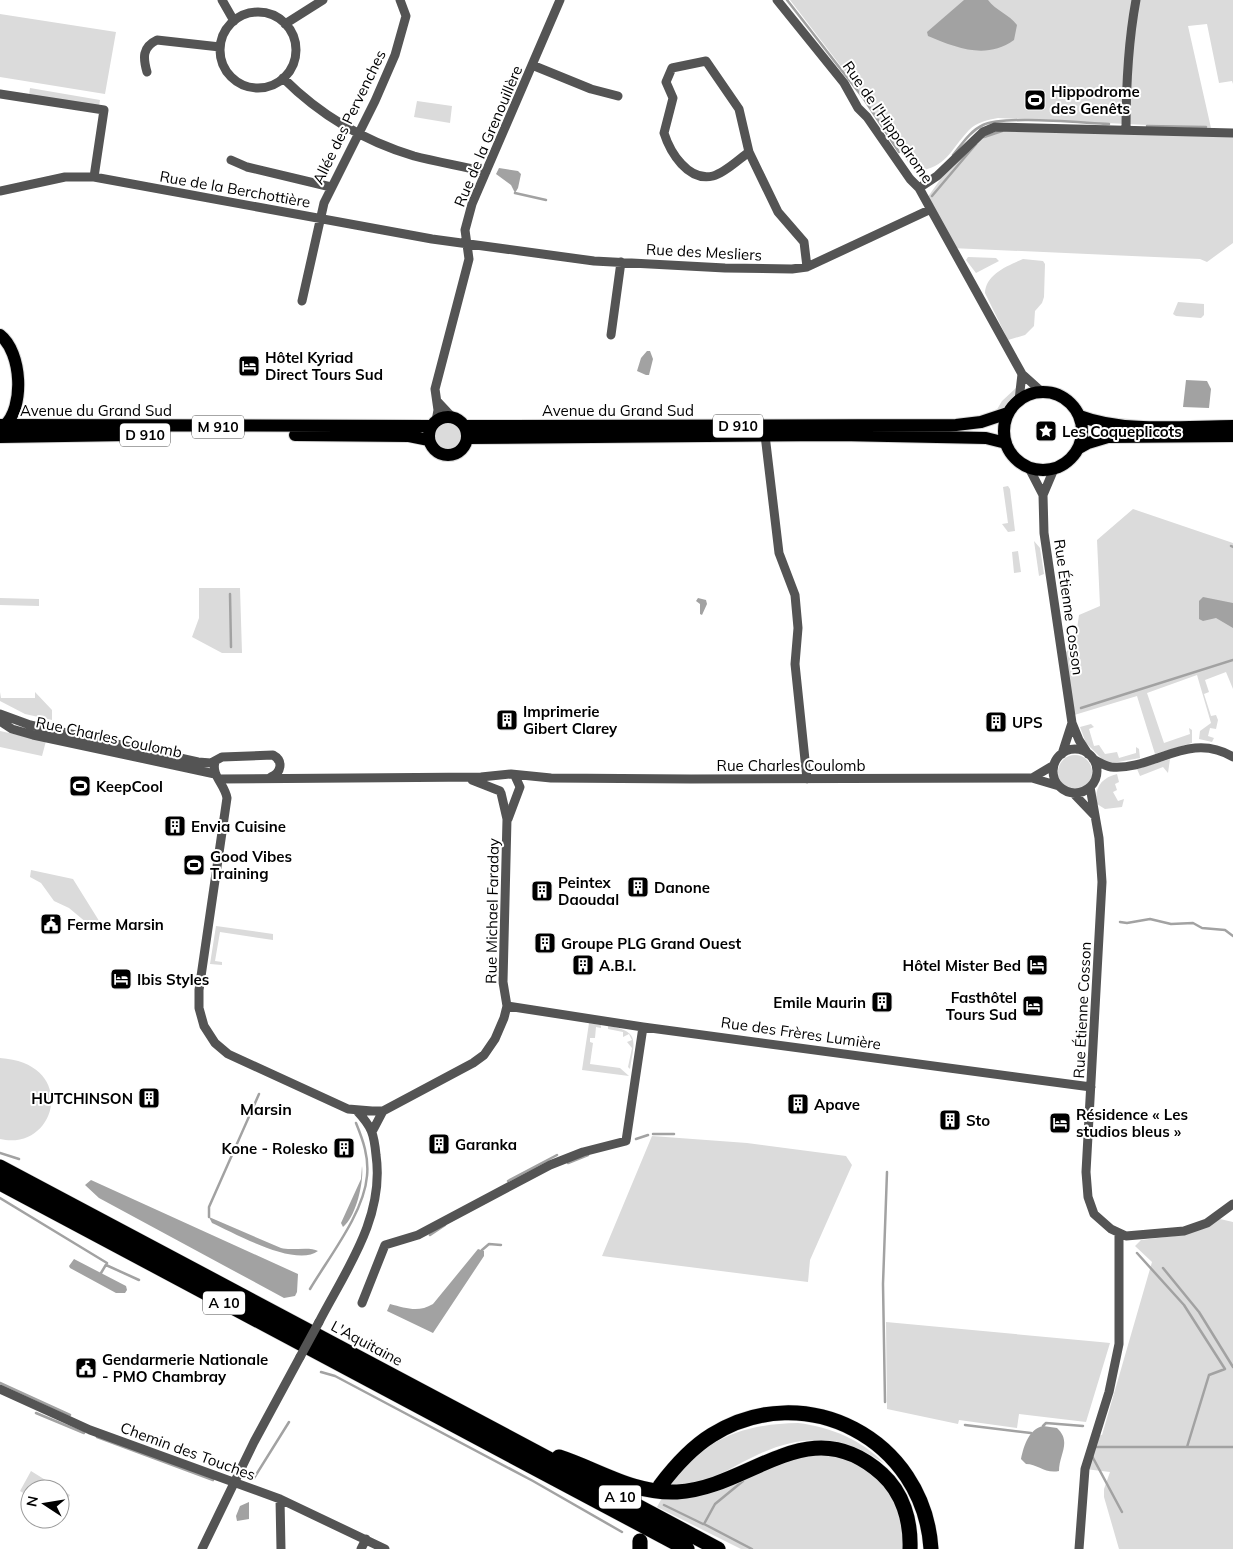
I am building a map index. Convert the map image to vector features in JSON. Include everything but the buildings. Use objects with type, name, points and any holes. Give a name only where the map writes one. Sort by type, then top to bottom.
[{"type":"highway","name":"L'Aquitaine","points":[[0,1167],[718,1549]]},
{"type":"highway","name":"A 10","points":[[0,1183],[687,1549]]},
{"type":"highway","points":[[655,1495],[691,1451],[725,1428],[754,1417],[770,1414],[800,1413],[822,1417],[860,1432],[880,1446],[900,1467],[917,1493],[931,1549]]},
{"type":"highway","points":[[522,1445],[578,1463],[627,1485],[651,1491],[675,1492],[709,1486],[777,1456],[798,1450],[821,1448],[845,1452],[876,1469],[896,1490],[907,1515],[910,1549]]},
{"type":"highway","points":[[619,1513],[624,1524],[666,1549]]},
{"type":"main road","points":[[0,335],[12,349],[16,366],[15,411],[10,420],[1,429]]},
{"type":"main road","points":[[1079,448],[1083,432],[1080,416],[1074,406],[1065,398],[1054,393],[1030,394],[1019,400],[1008,413],[1004,428],[1006,443],[1015,458],[1029,468],[1041,470],[1054,469],[1068,461],[1079,448],[1095,440],[1108,438],[1233,436]]},
{"type":"main road","name":"Avenue du Grand Sud","points":[[466,432],[928,425],[981,422],[1008,413]]},
{"type":"main road","points":[[1080,416],[1095,421],[1133,426],[1233,426]]},
{"type":"main road","points":[[452,417],[466,432],[463,448],[450,456],[435,450],[429,440],[434,423],[441,418],[452,417]]},
{"type":"main road","name":"Avenue du Grand Sud","points":[[1,429],[434,423]]},
{"type":"main road","name":"Avenue du Grand Sud","points":[[1,429],[257,435],[409,436],[429,440]]},
{"type":"main road","name":"Avenue du Grand Sud","points":[[466,432],[960,437],[986,438],[1006,443]]},
{"type":"street","points":[[222,0],[234,21]]},
{"type":"street","points":[[285,24],[323,0]]},
{"type":"street","points":[[400,0],[406,11]]},
{"type":"street","name":"Allée des Pervenches","points":[[302,301],[324,203],[395,55],[408,0]]},
{"type":"street","name":"Rue de la Grenouillère","points":[[434,423],[438,402],[434,389],[469,259],[465,230],[472,204],[560,0]]},
{"type":"street","name":"Rue de l'Hippodrome","points":[[777,0],[844,83],[858,108],[867,117],[910,179],[919,188],[929,210],[1022,374],[1042,392]]},
{"type":"street","points":[[1126,130],[1126,86],[1130,33],[1136,0]]},
{"type":"street","points":[[252,13],[274,16],[285,24],[294,41],[295,52],[293,63],[283,78],[271,86],[260,88],[239,84],[224,68],[220,47],[226,30],[234,21],[252,13]]},
{"type":"street","points":[[147,72],[144,52],[149,44],[157,40],[220,47]]},
{"type":"street","points":[[749,152],[712,176],[696,174],[685,168],[664,133],[673,98],[666,82],[672,68],[705,60],[740,109],[749,152],[778,212],[804,242],[807,267]]},
{"type":"street","points":[[532,64],[592,89],[618,96]]},
{"type":"street","points":[[283,78],[311,104],[358,134],[415,156],[486,172]]},
{"type":"street","points":[[0,94],[104,110],[94,177]]},
{"type":"street","points":[[919,188],[943,171],[983,132],[995,127],[1233,133]]},
{"type":"street","points":[[231,160],[247,168],[331,187]]},
{"type":"street","name":"Rue de la Berchottière","points":[[0,191],[65,177],[94,177],[415,236],[466,242]]},
{"type":"street","name":"Rue des Mesliers","points":[[466,242],[594,261],[725,268],[792,269],[807,267],[929,210]]},
{"type":"street","points":[[610,335],[621,262]]},
{"type":"street","points":[[1019,400],[1022,374]]},
{"type":"street","points":[[438,402],[452,417]]},
{"type":"street","points":[[765,435],[779,553],[795,595],[798,628],[795,664],[807,780]]},
{"type":"street","name":"Rue Étienne Cosson","points":[[1029,468],[1043,495],[1047,554],[1072,723],[1079,740],[1091,757]]},
{"type":"street","name":"Rue Étienne Cosson","points":[[1043,495],[1054,469]]},
{"type":"street","name":"Rue Charles Coulomb","points":[[1,715],[12,729],[217,776],[271,777],[280,779],[298,777],[465,777],[511,774],[515,776],[551,778],[807,780],[1032,778],[1059,786]]},
{"type":"street","name":"Rue Charles Coulomb","points":[[1,715],[30,725],[198,762],[215,762],[222,757],[270,755],[277,757],[280,768],[298,777]]},
{"type":"street","name":"Rue Étienne Cosson","points":[[1062,754],[1072,723]]},
{"type":"street","points":[[0,726],[12,729]]},
{"type":"street","points":[[1073,793],[1091,785],[1106,772],[1192,748],[1228,753],[1233,757]]},
{"type":"street","points":[[1032,778],[1054,765],[1062,754],[1075,749],[1108,767],[1122,766]]},
{"type":"street","points":[[1091,757],[1097,771],[1091,785]]},
{"type":"street","points":[[215,762],[217,776]]},
{"type":"street","points":[[1054,765],[1055,779],[1059,786],[1073,793],[1095,816]]},
{"type":"street","points":[[271,777],[278,773],[280,768]]},
{"type":"street","name":"Rue Michael Faraday","points":[[217,776],[227,798],[199,990],[202,1022],[210,1038],[228,1054],[281,1080],[357,1111],[383,1111],[477,1060],[495,1039],[507,1006],[503,982],[508,819],[501,792]]},
{"type":"street","points":[[501,792],[498,784],[502,776]]},
{"type":"street","points":[[515,776],[519,789]]},
{"type":"street","name":"Rue Charles Coulomb","points":[[465,777],[512,796],[519,789],[551,778]]},
{"type":"street","name":"Rue Étienne Cosson","points":[[1091,785],[1102,862],[1102,882],[1086,1172],[1091,1206],[1102,1221],[1119,1234]]},
{"type":"street","name":"Rue Michael Faraday","points":[[508,819],[519,789]]},
{"type":"street","name":"Rue des Frères Lumière","points":[[507,1006],[643,1027],[1091,1087]]},
{"type":"street","points":[[362,1303],[385,1245],[418,1235],[550,1165],[582,1152],[626,1140],[643,1027]]},
{"type":"street","points":[[202,1549],[361,1242],[374,1207],[378,1173],[373,1130],[357,1111]]},
{"type":"street","points":[[373,1130],[383,1111]]},
{"type":"street","points":[[1079,1549],[1084,1468],[1109,1392],[1119,1344],[1119,1234],[1126,1236],[1184,1231],[1207,1223],[1233,1204]]},
{"type":"street","name":"Chemin des Touches","points":[[0,1389],[90,1430],[234,1484],[280,1499],[385,1549]]},
{"type":"street","points":[[280,1499],[281,1549]]},
{"type":"street","points":[[361,1549],[366,1539]]},
{"type":"shaded area","name":"Hippodrome des Genêts","points":[[790,0],[1233,0],[1233,84],[1232,81],[1219,83],[1207,24],[1188,26],[1211,128],[998,118],[976,125],[969,130],[941,162],[926,170],[915,172],[853,82]]},
{"type":"shaded area","points":[[964,0],[988,0],[1017,25],[1014,40],[993,50],[982,51],[961,48],[928,36],[927,32]]},
{"type":"shaded area","points":[[0,14],[116,32],[105,94],[0,77]]},
{"type":"shaded area","points":[[30,88],[100,100],[99,107],[29,96]]},
{"type":"shaded area","points":[[417,101],[452,106],[450,123],[414,117]]},
{"type":"shaded area","points":[[995,127],[1233,133],[1233,243],[1207,262],[1200,259],[951,248],[925,201],[954,160]]},
{"type":"shaded area","points":[[499,168],[518,171],[521,174],[515,193],[511,185],[496,174]]},
{"type":"shaded area","points":[[968,257],[996,258],[999,261],[976,273],[966,260]]},
{"type":"shaded area","points":[[1023,259],[1043,261],[1045,264],[1044,297],[1042,303],[1035,311],[1034,326],[1025,335],[1008,340],[985,293],[986,286],[998,272]]},
{"type":"shaded area","points":[[1178,302],[1204,304],[1204,315],[1201,318],[1176,316],[1173,314]]},
{"type":"shaded area","points":[[647,351],[650,351],[653,359],[649,375],[637,371],[641,358]]},
{"type":"shaded area","points":[[1186,380],[1207,381],[1211,389],[1209,408],[1183,407]]},
{"type":"shaded area","points":[[1017,387],[1011,402],[996,411],[1002,401]]},
{"type":"shaded area","points":[[448,423],[458,427],[462,437],[458,447],[448,451],[438,447],[434,437],[438,427]]},
{"type":"shaded area","points":[[1008,486],[1010,489],[1015,531],[1008,532],[1002,524],[1008,523],[1003,487]]},
{"type":"shaded area","points":[[1133,509],[1233,543],[1233,689],[1226,672],[1205,680],[1209,692],[1204,694],[1211,716],[1216,715],[1218,720],[1216,729],[1210,728],[1208,736],[1214,738],[1212,742],[1199,739],[1200,731],[1211,723],[1197,675],[1147,693],[1164,743],[1190,734],[1189,728],[1192,730],[1192,743],[1155,754],[1137,696],[1071,716],[1061,657],[1075,643],[1079,615],[1100,606],[1097,540]]},
{"type":"shaded area","points":[[1034,541],[1040,548],[1044,574],[1039,576]]},
{"type":"shaded area","points":[[1018,551],[1021,572],[1014,573],[1012,552]]},
{"type":"shaded area","points":[[199,588],[240,588],[242,653],[222,653],[192,637],[199,618]]},
{"type":"shaded area","points":[[1203,597],[1233,603],[1233,628],[1216,618],[1203,621],[1199,619],[1199,601]]},
{"type":"shaded area","points":[[0,598],[39,599],[39,606],[0,605]]},
{"type":"shaded area","points":[[698,598],[706,600],[707,604],[702,615],[700,614],[700,604],[696,601]]},
{"type":"shaded area","points":[[0,692],[1,698],[35,698],[35,692],[52,710],[52,720],[25,714],[0,701]]},
{"type":"shaded area","points":[[1091,724],[1094,727],[1089,729],[1094,746],[1099,745],[1105,754],[1117,752],[1119,758],[1136,753],[1136,747],[1139,749],[1140,758],[1107,764],[1086,743],[1080,727]]},
{"type":"shaded area","points":[[0,731],[46,741],[42,756],[0,747]]},
{"type":"shaded area","points":[[1075,755],[1082,756],[1087,760],[1091,765],[1091,779],[1087,784],[1082,788],[1075,789],[1068,788],[1063,784],[1059,779],[1058,772],[1059,765],[1063,760],[1068,756]]},
{"type":"shaded area","points":[[1170,759],[1168,773],[1163,767],[1140,776],[1137,769]]},
{"type":"shaded area","points":[[1117,774],[1119,782],[1115,784],[1117,790],[1113,792],[1118,801],[1124,799],[1122,807],[1105,809],[1097,804],[1098,789],[1103,781]]},
{"type":"shaded area","points":[[31,870],[73,879],[101,924],[87,923],[69,908],[54,901],[41,883],[30,877]]},
{"type":"shaded area","points":[[216,926],[273,934],[273,940],[220,932],[215,961],[222,962],[222,965],[210,964]]},
{"type":"shaded area","points":[[589,1023],[601,1025],[601,1028],[596,1027],[595,1038],[590,1038],[590,1042],[593,1043],[590,1064],[620,1068],[629,1076],[582,1070]]},
{"type":"shaded area","points":[[608,1026],[619,1028],[631,1035],[633,1039],[633,1052],[630,1069],[628,1067],[632,1048],[627,1042],[632,1040],[629,1034],[623,1037],[623,1032],[608,1029]]},
{"type":"shaded area","points":[[0,1058],[25,1063],[41,1075],[50,1089],[51,1105],[46,1120],[35,1133],[20,1139],[0,1139]]},
{"type":"shaded area","points":[[652,1136],[747,1143],[846,1156],[852,1165],[810,1260],[808,1282],[602,1256]]},
{"type":"shaded area","points":[[362,1166],[362,1181],[358,1199],[352,1216],[343,1227],[341,1223],[361,1179]]},
{"type":"shaded area","points":[[91,1180],[298,1274],[295,1296],[284,1298],[99,1198],[85,1185]]},
{"type":"shaded area","points":[[209,1217],[281,1248],[318,1251],[308,1255],[281,1252],[249,1241],[212,1223]]},
{"type":"shaded area","points":[[1220,1219],[1233,1222],[1233,1549],[1119,1549],[1104,1497],[1104,1489],[1110,1472],[1085,1469],[1094,1434],[1102,1435],[1152,1262],[1135,1246],[1141,1240],[1183,1235]]},
{"type":"shaded area","points":[[478,1249],[484,1251],[484,1256],[433,1333],[387,1311],[390,1304],[417,1309],[433,1304]]},
{"type":"shaded area","points":[[74,1259],[126,1286],[127,1290],[125,1293],[116,1293],[70,1268],[69,1266]]},
{"type":"shaded area","points":[[886,1322],[1110,1343],[1086,1422],[1019,1414],[1017,1428],[959,1420],[958,1424],[887,1409]]},
{"type":"shaded area","points":[[798,1423],[834,1431],[845,1436],[866,1448],[885,1464],[869,1454],[837,1442],[804,1441],[770,1449],[709,1479],[667,1487],[694,1457],[724,1438],[758,1427]]},
{"type":"shaded area","points":[[1043,1426],[1057,1428],[1064,1438],[1059,1471],[1054,1472],[1026,1464],[1021,1459],[1031,1434],[1034,1430]]},
{"type":"shaded area","points":[[821,1451],[865,1464],[898,1500],[907,1549],[741,1549],[657,1507],[663,1496],[766,1464]]},
{"type":"shaded area","points":[[31,1471],[44,1479],[27,1479]]},
{"type":"shaded area","points":[[249,1502],[249,1519],[237,1521],[236,1516],[240,1506]]},
{"type":"waterway","points":[[787,0],[864,99],[899,152]]},
{"type":"waterway","points":[[953,155],[974,131],[983,125],[993,122],[1025,120],[1109,124]]},
{"type":"waterway","points":[[1147,126],[1206,127]]},
{"type":"waterway","points":[[984,137],[1002,131]]},
{"type":"waterway","points":[[932,196],[976,144]]},
{"type":"waterway","points":[[515,193],[546,200]]},
{"type":"waterway","points":[[230,594],[231,647]]},
{"type":"waterway","points":[[1081,708],[1233,660]]},
{"type":"waterway","points":[[1120,922],[1127,923],[1150,919],[1171,924],[1193,923],[1202,928],[1225,930],[1233,936]]},
{"type":"waterway","points":[[209,1217],[209,1207],[259,1094]]},
{"type":"waterway","points":[[310,1289],[336,1249],[360,1205],[367,1176],[367,1162],[363,1142],[356,1123]]},
{"type":"waterway","points":[[653,1134],[674,1134]]},
{"type":"waterway","points":[[636,1139],[648,1135]]},
{"type":"waterway","points":[[0,1153],[19,1159]]},
{"type":"waterway","points":[[508,1181],[557,1155]]},
{"type":"waterway","points":[[568,1163],[588,1155]]},
{"type":"waterway","points":[[885,1402],[883,1284],[887,1172]]},
{"type":"waterway","points":[[0,1198],[107,1263],[101,1273]]},
{"type":"waterway","points":[[430,1235],[445,1225]]},
{"type":"waterway","points":[[482,1250],[489,1244],[501,1245]]},
{"type":"waterway","points":[[1137,1253],[1184,1305],[1225,1369],[1209,1375],[1187,1447]]},
{"type":"waterway","points":[[106,1265],[139,1280]]},
{"type":"waterway","points":[[1163,1268],[1199,1312],[1233,1367]]},
{"type":"waterway","points":[[321,1372],[335,1376],[533,1481],[622,1532]]},
{"type":"waterway","points":[[0,1383],[70,1415]]},
{"type":"waterway","points":[[36,1413],[84,1433]]},
{"type":"waterway","points":[[254,1478],[289,1422]]},
{"type":"waterway","points":[[1043,1426],[1046,1423],[1083,1426]]},
{"type":"waterway","points":[[965,1425],[1031,1433]]},
{"type":"waterway","points":[[97,1437],[213,1480]]},
{"type":"waterway","points":[[1095,1447],[1233,1447]]},
{"type":"waterway","points":[[1092,1456],[1122,1512]]},
{"type":"waterway","points":[[743,1481],[715,1504],[704,1524],[752,1549]]},
{"type":"waterway","points":[[664,1505],[703,1524]]},
{"type":"place","name":"Hippodrome des Genêts","points":[[1035,100]]},
{"type":"place","name":"Hôtel Kyriad Direct Tours Sud","points":[[249,366]]},
{"type":"place","name":"Les Coqueplicots","points":[[1046,431]]},
{"type":"place","name":"Imprimerie Gibert Clarey","points":[[507,720]]},
{"type":"place","name":"UPS","points":[[996,722]]},
{"type":"place","name":"KeepCool","points":[[80,786]]},
{"type":"place","name":"Envia Cuisine","points":[[175,826]]},
{"type":"place","name":"Good Vibes Training","points":[[194,865]]},
{"type":"place","name":"Danone","points":[[638,887]]},
{"type":"place","name":"Peintex Daoudal","points":[[542,891]]},
{"type":"place","name":"Ferme Marsin","points":[[51,924]]},
{"type":"place","name":"Groupe PLG Grand Ouest","points":[[545,943]]},
{"type":"place","name":"A.B.I.","points":[[583,965]]},
{"type":"place","name":"Hôtel Mister Bed","points":[[1037,965]]},
{"type":"place","name":"Ibis Styles","points":[[121,979]]},
{"type":"place","name":"Emile Maurin","points":[[882,1002]]},
{"type":"place","name":"Fasthôtel Tours Sud","points":[[1033,1006]]},
{"type":"place","name":"HUTCHINSON","points":[[149,1098]]},
{"type":"place","name":"Apave","points":[[798,1104]]},
{"type":"place","name":"Sto","points":[[950,1120]]},
{"type":"place","name":"Résidence « Les studios bleus »","points":[[1060,1123]]},
{"type":"place","name":"Garanka","points":[[439,1144]]},
{"type":"place","name":"Kone - Rolesko","points":[[344,1148]]},
{"type":"place","name":"Gendarmerie Nationale - PMO Chambray","points":[[86,1368]]},
{"type":"district","name":"Marsin","points":[[266,1109]]}]
